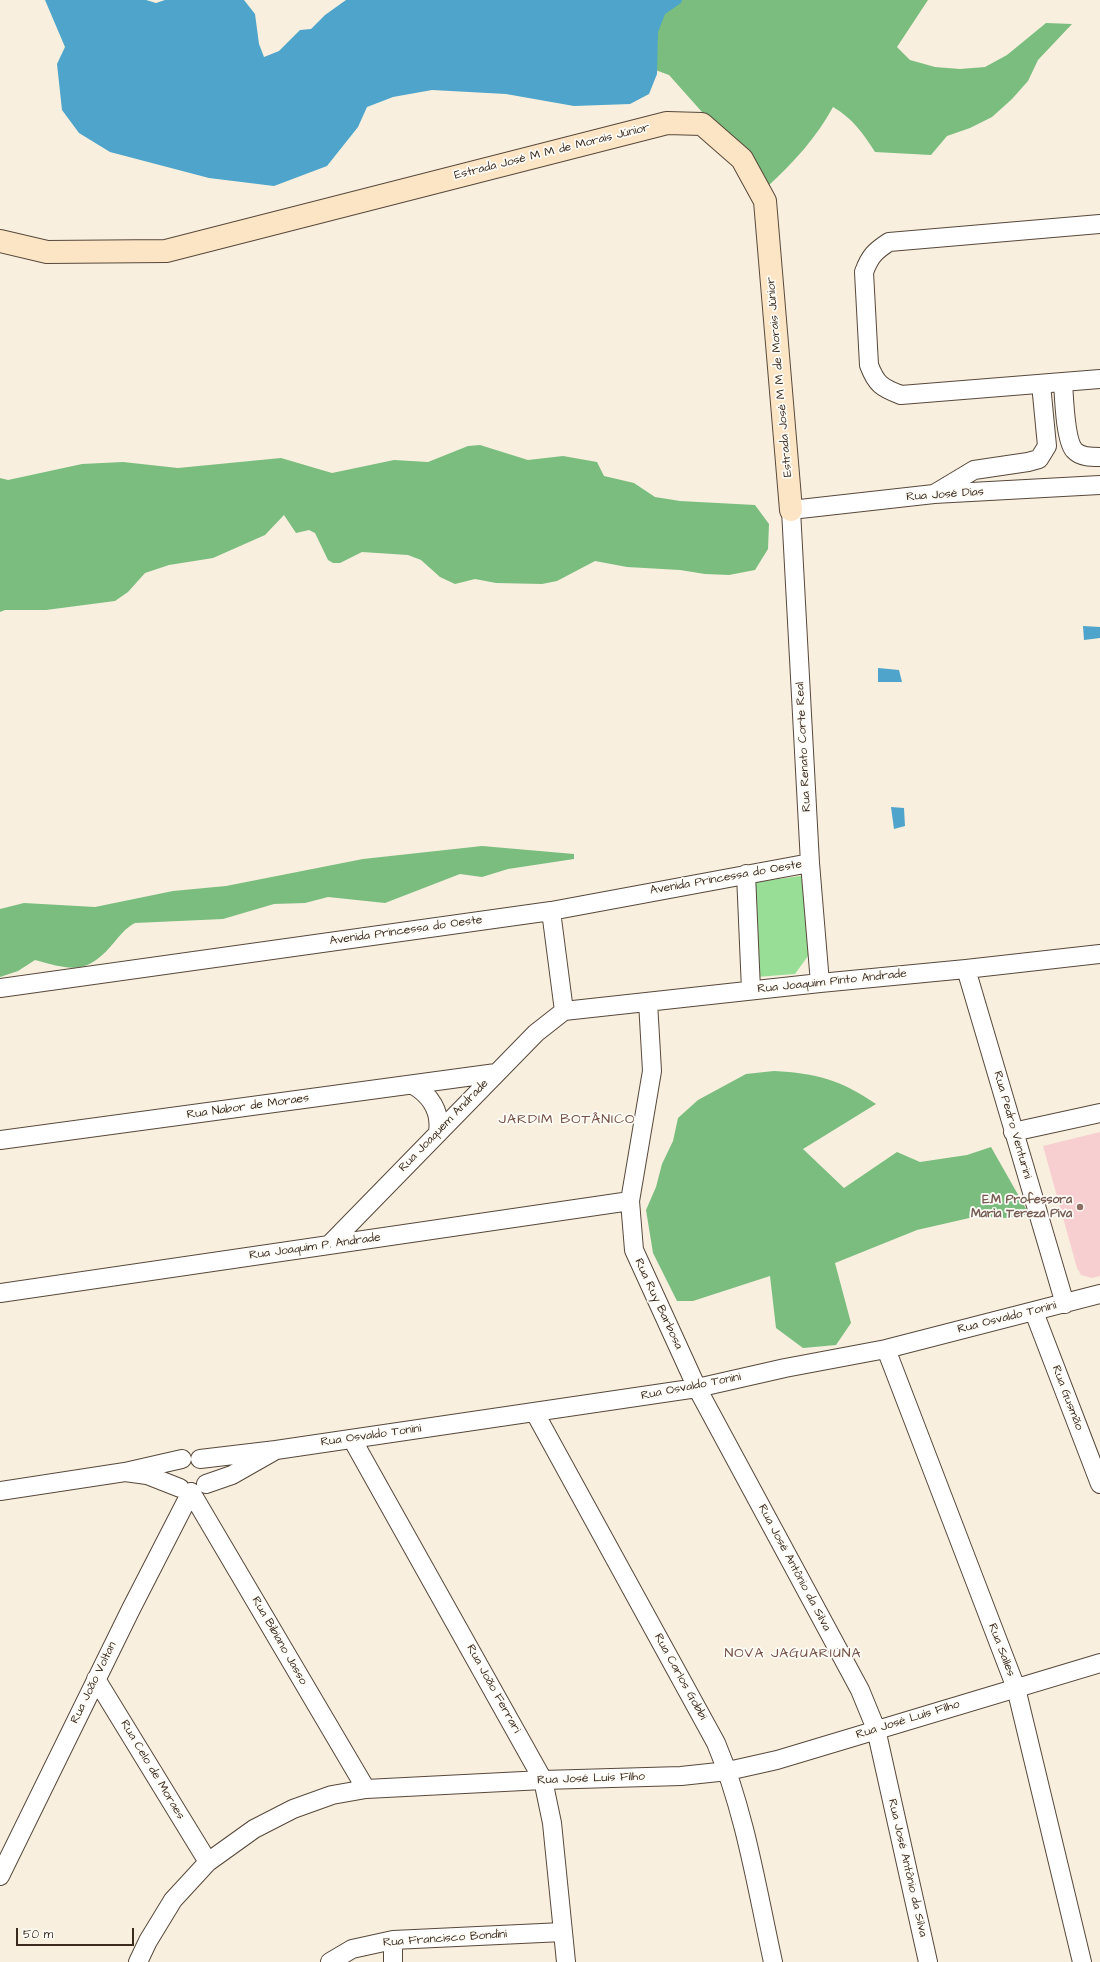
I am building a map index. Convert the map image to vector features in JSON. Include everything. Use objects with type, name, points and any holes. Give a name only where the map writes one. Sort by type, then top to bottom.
[{"type":"street","name":"Estrada José M M de Morais Júnior","points":[[0,241],[47,252],[166,251],[667,123],[702,124],[742,159],[765,201],[790,510]]},
{"type":"street","points":[[1100,224],[889,242],[875,251],[864,272],[869,365],[874,377],[884,388],[901,395],[1100,379]]},
{"type":"street","points":[[1063,382],[1066,418],[1070,441],[1074,450],[1081,455],[1100,457]]},
{"type":"street","points":[[934,494],[974,470],[1028,462],[1039,458],[1047,446],[1041,384]]},
{"type":"street","name":"Rua José Dias","points":[[790,510],[934,494],[1100,485]]},
{"type":"street","name":"Rua Renato Corte Real","points":[[790,510],[810,863],[820,983]]},
{"type":"street","name":"Avenida Princessa do Oeste","points":[[0,988],[551,911],[810,863]]},
{"type":"street","points":[[746,874],[751,990]]},
{"type":"street","points":[[551,911],[564,1011]]},
{"type":"street","name":"Rua Joaquim Pinto Andrade","points":[[564,1011],[1100,954]]},
{"type":"street","name":"Rua Pedro Venturini","points":[[966,969],[1065,1304]]},
{"type":"street","name":"Rua Ruy Barbosa","points":[[648,1002],[652,1071],[630,1201],[634,1250],[697,1388]]},
{"type":"street","name":"Rua Joaquem Andrade","points":[[329,1245],[536,1033],[564,1011]]},
{"type":"street","name":"Rua Nabor de Moraes","points":[[0,1140],[496,1073]]},
{"type":"street","points":[[413,1085],[425,1092],[436,1109],[440,1121],[438,1132]]},
{"type":"street","points":[[1013,1132],[1100,1113]]},
{"type":"street","name":"Rua Joaquim P. Andrade","points":[[0,1293],[630,1201]]},
{"type":"street","name":"Rua Osvaldo Tonini","points":[[0,1492],[125,1472],[188,1457],[200,1458],[276,1450],[697,1388],[785,1368],[886,1349],[1100,1294]]},
{"type":"street","name":"Rua Gusmão","points":[[1034,1312],[1100,1484]]},
{"type":"street","name":"Rua Salles","points":[[886,1349],[1016,1688],[1082,1962]]},
{"type":"street","name":"Rua José Antônio da Silva","points":[[697,1388],[860,1690],[876,1729],[928,1962]]},
{"type":"street","name":"Rua Carlos Gobbi","points":[[535,1413],[716,1743],[728,1771],[740,1815],[773,1962]]},
{"type":"street","name":"Rua João Ferrari","points":[[352,1439],[543,1780],[552,1823],[566,1962]]},
{"type":"street","name":"Rua Osvaldo Tonini","points":[[125,1472],[147,1475],[193,1488],[232,1475],[276,1450]]},
{"type":"street","points":[[182,1459],[178,1463],[173,1473],[174,1479],[193,1488],[209,1473],[208,1468],[200,1458]]},
{"type":"street","name":"Rua João Voltan","points":[[0,1876],[96,1679],[193,1488]]},
{"type":"street","name":"Rua Bibiano Jasso","points":[[193,1488],[366,1789]]},
{"type":"street","name":"Rua José Luís Filho","points":[[138,1962],[148,1941],[173,1900],[208,1862],[254,1829],[293,1809],[332,1795],[366,1789],[543,1780],[681,1776],[728,1771],[777,1760],[876,1729],[1100,1663]]},
{"type":"street","name":"Rua Celo de Moraes","points":[[96,1679],[208,1862]]},
{"type":"street","name":"Rua Francisco Bondini","points":[[330,1962],[352,1949],[393,1940],[563,1932]]},
{"type":"street","points":[[392,1962],[393,1940]]},
{"type":"shaded area","name":"E.M Professora Maria Tereza Piva","points":[[1100,1132],[1100,1276],[1092,1278],[1081,1275],[1077,1268],[1043,1146]]},
{"type":"green space","points":[[650,0],[928,0],[897,47],[910,60],[935,67],[960,69],[985,67],[1007,55],[1046,23],[1072,24],[1038,60],[1028,81],[1012,99],[992,117],[970,128],[947,136],[931,155],[875,152],[857,126],[840,111],[833,107],[820,129],[804,149],[768,186],[669,75],[647,67]]},
{"type":"green space","points":[[480,445],[528,460],[563,456],[597,462],[604,476],[634,483],[655,497],[680,501],[755,505],[769,524],[768,549],[755,570],[729,575],[627,567],[595,561],[557,581],[542,584],[496,583],[475,579],[455,584],[440,577],[421,560],[408,555],[362,552],[340,563],[333,563],[328,560],[315,533],[309,530],[296,533],[284,515],[265,535],[213,558],[169,565],[145,573],[128,592],[115,601],[46,610],[5,610],[0,612],[0,478],[8,480],[82,464],[123,462],[178,468],[281,458],[332,473],[394,460],[428,462],[468,446]]},
{"type":"green space","points":[[482,846],[574,854],[574,859],[508,869],[482,877],[460,874],[385,903],[328,897],[305,903],[274,904],[223,919],[135,923],[125,930],[102,956],[84,966],[76,968],[58,966],[35,960],[18,971],[0,977],[0,909],[24,903],[95,907],[173,891],[226,886],[363,859]]},
{"type":"green space","points":[[807,875],[808,956],[795,974],[756,977],[750,883]]},
{"type":"green space","points":[[774,1071],[803,1074],[828,1079],[851,1089],[876,1104],[803,1149],[844,1188],[897,1152],[920,1162],[967,1155],[991,1147],[1029,1214],[1006,1218],[978,1216],[917,1230],[835,1263],[851,1323],[836,1345],[803,1348],[776,1328],[770,1276],[693,1301],[677,1301],[653,1253],[646,1210],[656,1187],[662,1164],[673,1141],[678,1118],[698,1100],[746,1074]]},
{"type":"water","points":[[45,0],[146,0],[156,3],[165,0],[244,0],[255,14],[259,44],[264,57],[279,51],[300,30],[311,29],[325,15],[346,0],[682,0],[681,3],[665,14],[658,32],[657,74],[649,94],[630,104],[574,106],[506,94],[432,90],[393,97],[367,107],[358,127],[327,166],[274,186],[209,178],[110,152],[79,133],[62,110],[57,64],[65,47]]},
{"type":"water","points":[[1083,626],[1100,627],[1100,638],[1084,640]]},
{"type":"water","points":[[878,668],[899,670],[902,682],[878,682]]},
{"type":"water","points":[[891,807],[904,808],[905,826],[894,829]]},
{"type":"place","name":"E.M Professora Maria Tereza Piva","points":[[1080,1207]]},
{"type":"district","name":"JARDIM BOTÂNICO","points":[[567,1120]]},
{"type":"district","name":"NOVA JAGUARIÚNA","points":[[793,1654]]}]
